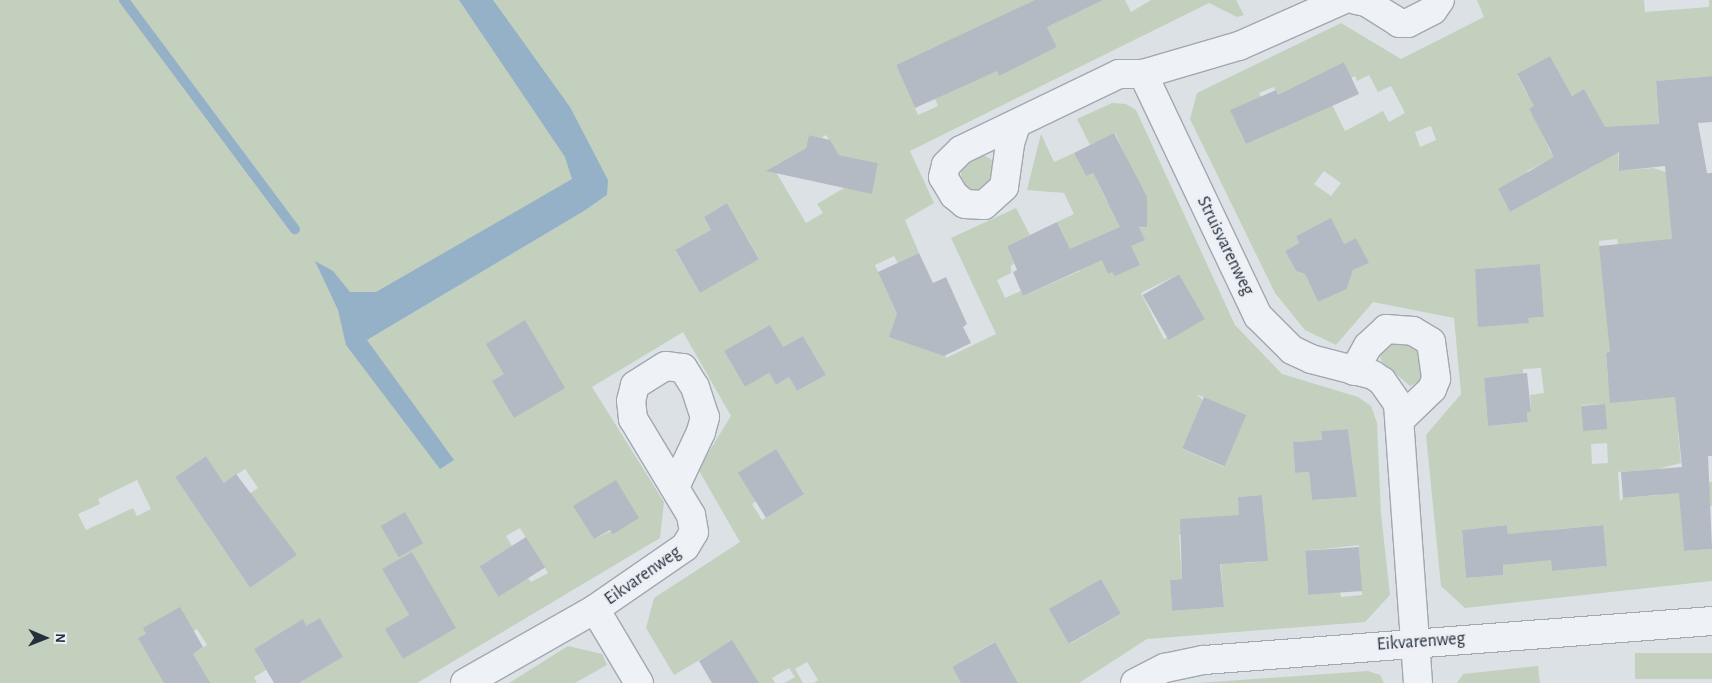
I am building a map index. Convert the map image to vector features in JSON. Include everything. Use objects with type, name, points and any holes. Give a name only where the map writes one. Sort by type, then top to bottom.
[{"type":"street","points":[[1016,125],[1119,74],[1143,74],[1239,46],[1343,0]]},
{"type":"street","points":[[1356,0],[1366,2],[1399,23],[1408,23],[1433,10],[1440,0]]},
{"type":"street","name":"Struisvarenweg","points":[[1143,74],[1258,316],[1292,350],[1382,381],[1398,404],[1402,418],[1418,683]]},
{"type":"street","points":[[1354,371],[1368,346],[1386,329],[1413,331],[1431,342],[1436,379],[1432,389],[1402,418]]},
{"type":"street","name":"Eikvarenweg","points":[[465,683],[595,609],[685,547],[694,532],[690,515],[675,487]]},
{"type":"street","name":"Eikvarenweg","points":[[595,609],[639,683]]},
{"type":"street","name":"Eikvarenweg","points":[[1135,683],[1165,668],[1204,660],[1416,642],[1712,621]]},
{"type":"green space","points":[[0,0],[1074,0],[1080,11],[1103,0],[1125,0],[1131,12],[1151,0],[1236,0],[1244,15],[1237,17],[1209,3],[910,151],[934,203],[905,220],[919,253],[898,263],[894,256],[875,265],[897,314],[939,342],[946,358],[996,334],[951,238],[1016,208],[1030,235],[1007,246],[1014,263],[1011,266],[1011,273],[997,280],[1005,298],[1021,291],[1023,296],[1080,271],[1057,222],[1074,214],[1064,193],[1027,190],[1041,134],[1054,162],[1074,153],[1086,176],[1093,173],[1107,202],[1124,194],[1125,228],[1147,227],[1147,201],[1115,133],[1090,145],[1077,119],[1112,103],[1126,104],[1136,110],[1235,325],[1282,374],[1358,397],[1371,406],[1377,423],[1381,514],[1390,595],[1365,622],[1147,639],[1079,683],[1018,683],[994,642],[952,667],[961,683],[814,683],[818,680],[807,662],[795,669],[803,683],[784,683],[795,677],[789,668],[772,678],[775,683],[752,683],[732,641],[674,675],[646,628],[654,598],[740,542],[698,469],[731,416],[683,332],[592,387],[664,502],[660,538],[417,683],[299,683],[343,657],[320,618],[275,645],[270,639],[254,649],[266,670],[254,677],[257,683],[0,683]],"holes":[[[1034,1],[1057,47],[999,75],[976,29]],[[941,44],[935,99],[938,106],[918,115],[896,65]],[[809,135],[821,138],[826,135],[839,155],[878,163],[872,193],[844,188],[817,204],[823,213],[806,223],[773,167],[806,148]],[[607,188],[607,195],[584,211],[367,340]],[[727,203],[759,258],[700,293],[675,251],[711,230],[704,217]],[[1179,274],[1205,319],[1164,339],[1141,293]],[[803,336],[826,375],[797,391],[789,377],[776,385],[769,373],[745,387],[724,351],[783,347]],[[1196,394],[1246,415],[1224,467],[1182,449],[1203,400]],[[1348,429],[1357,497],[1312,500],[1309,472],[1295,473],[1293,442],[1308,441],[1322,448],[1321,431]],[[776,449],[804,494],[762,520],[752,504],[756,501],[739,473]],[[206,456],[224,483],[245,469],[258,488],[237,502],[297,555],[250,588],[175,477]],[[137,480],[151,509],[137,516],[133,508],[86,530],[78,514],[100,504],[98,499]],[[1262,495],[1264,515],[1240,517],[1238,497]],[[574,506],[639,518],[594,539]],[[520,528],[548,573],[531,582],[528,578],[498,596],[479,566],[512,546],[506,536]],[[1218,531],[1224,607],[1172,611],[1170,580],[1182,579],[1179,535]],[[1263,531],[1265,561],[1245,563],[1245,562]],[[1359,545],[1362,595],[1341,597],[1340,592],[1308,594],[1305,551]],[[382,569],[424,573],[455,628],[403,659],[386,629],[409,615]],[[1101,579],[1121,614],[1070,644],[1050,610]],[[197,629],[207,645],[181,661],[171,644]]]},
{"type":"green space","points":[[1477,0],[1644,0],[1645,12],[1709,7],[1709,0],[1712,0],[1712,76],[1656,81],[1659,127],[1617,127],[1619,171],[1653,168],[1666,172],[1674,259],[1649,349],[1606,353],[1608,379],[1689,395],[1693,430],[1678,431],[1681,463],[1658,469],[1618,472],[1620,502],[1623,498],[1660,495],[1659,486],[1712,482],[1712,506],[1681,508],[1684,551],[1712,549],[1712,581],[1465,608],[1441,586],[1426,435],[1461,394],[1454,318],[1373,302],[1336,345],[1305,330],[1275,293],[1190,119],[1197,93],[1341,23],[1401,59],[1484,17]],"holes":[[[1550,56],[1572,96],[1584,89],[1599,163],[1510,212],[1498,189],[1529,176],[1527,171],[1564,156],[1551,153],[1543,136],[1545,134],[1529,110],[1540,103],[1527,94],[1517,75]],[[1344,62],[1351,78],[1355,76],[1357,81],[1369,75],[1378,92],[1391,86],[1405,113],[1389,122],[1383,111],[1345,131],[1318,76]],[[1274,87],[1291,124],[1246,144],[1231,110],[1261,97],[1259,93]],[[1431,126],[1436,140],[1420,147],[1415,132]],[[1324,171],[1341,183],[1331,196],[1314,184]],[[1318,225],[1344,244],[1356,238],[1368,263],[1353,270],[1347,289],[1318,302],[1305,274],[1296,271],[1285,251],[1299,243],[1296,236]],[[1617,239],[1618,245],[1601,263],[1599,241]],[[1540,264],[1544,317],[1528,318],[1528,323],[1479,326],[1475,269]],[[1541,368],[1544,393],[1530,395],[1531,411],[1527,412],[1528,422],[1488,426],[1484,378],[1523,374],[1523,369]],[[1603,404],[1605,429],[1581,405]],[[1607,443],[1608,463],[1592,464],[1591,444]],[[1507,525],[1511,564],[1503,565],[1503,575],[1466,578],[1462,530]],[[1602,525],[1607,566],[1552,571],[1548,530]]]},
{"type":"green space","points":[[979,155],[991,161],[997,173],[991,185],[979,191],[967,185],[961,173],[967,161]]},
{"type":"green space","points":[[1405,342],[1418,349],[1422,357],[1423,380],[1410,386],[1382,362],[1380,356],[1385,343]]},
{"type":"green space","points":[[568,646],[602,654],[607,665],[575,683],[509,683]]},
{"type":"green space","points":[[1635,653],[1712,653],[1712,679],[1635,679]]},
{"type":"green space","points":[[1538,666],[1540,683],[1457,683],[1463,674]]},
{"type":"green space","points":[[1368,671],[1380,675],[1384,683],[1197,683]]},
{"type":"water","points":[[459,0],[493,0],[570,107],[608,180],[607,195],[584,211],[367,340],[454,460],[440,469],[346,345],[338,310],[315,261],[333,271],[350,292],[376,292],[572,179],[565,157]]},
{"type":"building","points":[[1035,0],[1103,0],[1047,27],[1057,47],[999,76],[997,71],[915,108],[896,65]]},
{"type":"building","points":[[1550,56],[1572,96],[1584,89],[1605,127],[1659,124],[1656,81],[1712,76],[1712,122],[1698,123],[1707,173],[1712,173],[1712,456],[1708,456],[1712,549],[1684,551],[1679,493],[1623,498],[1621,472],[1682,467],[1675,397],[1610,403],[1606,353],[1610,352],[1599,246],[1672,239],[1665,166],[1619,171],[1619,152],[1510,212],[1498,189],[1554,157],[1529,109],[1534,106],[1517,74]]},
{"type":"building","points":[[1344,62],[1359,94],[1246,144],[1230,110],[1276,90],[1278,95]]},
{"type":"building","points":[[1114,133],[1147,197],[1147,227],[1139,227],[1145,240],[1131,246],[1140,265],[1115,276],[1112,272],[1108,274],[1102,260],[1023,296],[1013,272],[1017,270],[1007,246],[1057,222],[1070,249],[1120,227],[1093,173],[1086,176],[1074,153]]},
{"type":"building","points":[[809,135],[830,140],[839,155],[878,163],[872,194],[766,171],[806,148]]},
{"type":"building","points":[[727,203],[759,259],[700,293],[675,250],[711,230],[704,217]]},
{"type":"building","points":[[1331,218],[1344,244],[1356,238],[1369,263],[1353,270],[1347,289],[1318,302],[1305,274],[1296,271],[1285,251],[1299,243],[1296,236]]},
{"type":"building","points":[[919,253],[933,283],[946,277],[967,324],[963,327],[971,343],[944,356],[889,337],[897,314],[878,272]]},
{"type":"building","points":[[1540,264],[1544,317],[1528,318],[1529,323],[1478,327],[1475,269]]},
{"type":"building","points":[[1179,274],[1205,319],[1169,340],[1143,295]]},
{"type":"building","points":[[525,320],[565,388],[514,418],[492,381],[504,374],[486,344]]},
{"type":"building","points":[[770,325],[783,347],[803,336],[826,375],[797,391],[789,377],[776,385],[769,373],[745,387],[724,351]]},
{"type":"building","points":[[1527,373],[1531,412],[1527,412],[1528,422],[1488,426],[1484,378]]},
{"type":"building","points":[[1204,397],[1246,415],[1224,467],[1182,449]]},
{"type":"building","points":[[1605,404],[1607,429],[1583,431],[1581,406]]},
{"type":"building","points":[[1348,429],[1357,497],[1312,500],[1309,472],[1295,473],[1293,442],[1322,440],[1321,431]]},
{"type":"building","points":[[776,449],[804,494],[766,518],[738,473]]},
{"type":"building","points":[[206,456],[224,483],[236,474],[297,555],[250,588],[175,477]]},
{"type":"building","points":[[616,480],[639,518],[613,534],[610,530],[594,539],[573,506]]},
{"type":"building","points":[[1262,495],[1268,561],[1220,564],[1224,607],[1172,611],[1170,580],[1182,579],[1180,519],[1239,515],[1238,497]]},
{"type":"building","points":[[405,512],[423,543],[399,557],[381,526]]},
{"type":"building","points":[[1507,525],[1508,534],[1603,525],[1607,566],[1552,571],[1551,560],[1503,565],[1503,575],[1466,578],[1462,530]]},
{"type":"building","points":[[526,537],[545,568],[498,597],[479,566]]},
{"type":"building","points":[[1359,547],[1362,591],[1308,595],[1305,551]]},
{"type":"building","points":[[412,552],[456,628],[403,659],[385,629],[409,615],[382,569]]},
{"type":"building","points":[[1101,579],[1121,614],[1069,644],[1049,609]]},
{"type":"building","points":[[180,607],[203,647],[193,654],[210,683],[164,683],[138,638],[146,634],[143,628]]},
{"type":"building","points":[[320,618],[343,657],[299,683],[274,683],[254,649],[303,619],[306,626]]},
{"type":"building","points":[[732,640],[759,683],[712,683],[699,661]]},
{"type":"building","points":[[995,642],[1018,683],[961,683],[952,667]]},
{"type":"waterway","points":[[124,0],[295,229]]}]
